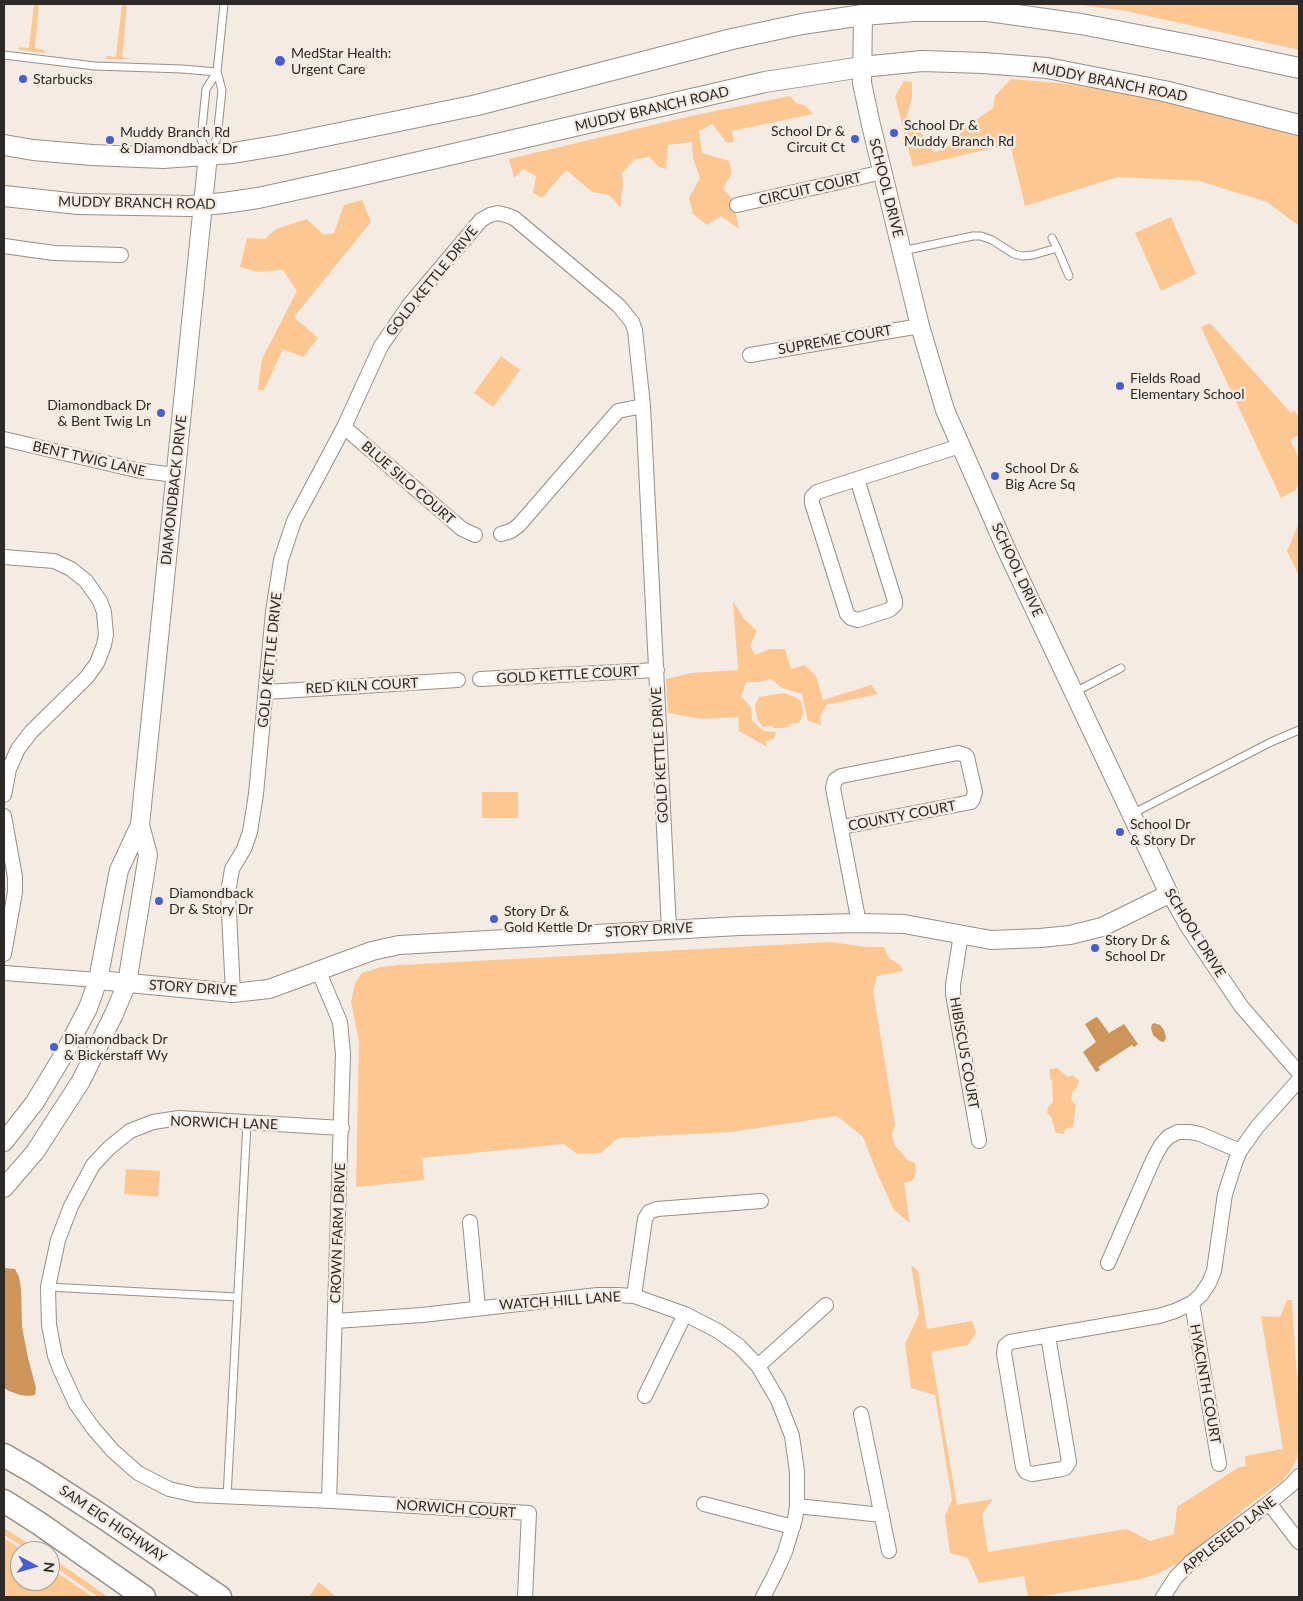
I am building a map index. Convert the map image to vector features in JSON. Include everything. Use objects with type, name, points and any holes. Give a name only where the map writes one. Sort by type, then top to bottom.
[{"type":"main road","points":[[4,145],[33,150],[92,155],[163,158],[208,155],[281,145],[468,108],[732,39],[863,9],[988,11],[1081,24],[1228,52],[1299,68]]},
{"type":"main road","name":"MUDDY BRANCH ROAD","points":[[4,196],[78,204],[203,205],[258,198],[335,182],[765,82],[862,67],[922,61],[1047,68],[1164,91],[1299,125]]},
{"type":"main road","points":[[4,1448],[35,1473]]},
{"type":"main road","name":"SAM EIG HIGHWAY","points":[[4,1455],[103,1517],[220,1597]]},
{"type":"main road","points":[[4,1500],[144,1597]]},
{"type":"street","name":"SCHOOL DRIVE","points":[[863,9],[862,83],[920,326],[945,410],[1007,551],[1169,894],[1187,926],[1241,1006],[1299,1073]]},
{"type":"street","name":"DIAMONDBACK DRIVE","points":[[4,1142],[35,1102],[64,1054],[88,1008],[98,980],[119,870],[140,825],[208,155]]},
{"type":"street","name":"CIRCUIT COURT","points":[[738,205],[883,172]]},
{"type":"street","name":"GOLD KETTLE DRIVE","points":[[233,993],[228,893],[232,869],[244,849],[250,832],[256,794],[273,612],[281,560],[294,521],[344,427],[381,346],[410,304],[481,220],[490,215],[506,214],[514,218],[619,306],[632,322],[637,338],[657,670],[669,929]]},
{"type":"street","points":[[4,246],[54,252],[122,255]]},
{"type":"street","name":"SUPREME COURT","points":[[750,355],[920,326]]},
{"type":"street","points":[[501,534],[519,524],[618,411],[642,406]]},
{"type":"street","name":"BLUE SILO COURT","points":[[344,427],[462,529],[475,535]]},
{"type":"street","name":"BENT TWIG LANE","points":[[4,439],[136,470],[175,475]]},
{"type":"street","points":[[857,479],[895,601],[895,605],[890,610],[858,620],[851,618],[847,614],[812,503],[812,497],[817,492],[857,479],[960,446]]},
{"type":"street","points":[[4,557],[54,561],[72,569],[86,581],[100,601],[104,612],[106,634],[97,663],[88,677],[31,732],[18,749],[9,769],[4,795]]},
{"type":"street","name":"GOLD KETTLE COURT","points":[[480,679],[657,670]]},
{"type":"street","name":"RED KILN COURT","points":[[266,692],[458,680]]},
{"type":"street","name":"COUNTY COURT","points":[[842,827],[971,802],[975,792],[969,760],[965,754],[958,754],[841,776],[835,780],[833,788],[859,923]]},
{"type":"street","points":[[4,816],[14,877],[14,892],[4,954]]},
{"type":"street","name":"DIAMONDBACK DRIVE","points":[[4,1188],[35,1152],[81,1081],[127,983],[148,855],[140,825]]},
{"type":"street","name":"STORY DRIVE","points":[[98,980],[233,993],[269,989],[372,951],[399,945],[669,929],[859,923],[904,924],[992,940],[1070,936],[1102,927],[1169,894]]},
{"type":"street","name":"HIBISCUS COURT","points":[[961,934],[953,985],[979,1142]]},
{"type":"street","name":"CROWN FARM DRIVE","points":[[318,970],[336,1012],[342,1032],[343,1054],[329,1501]]},
{"type":"street","points":[[4,972],[98,980]]},
{"type":"street","points":[[1048,1336],[1069,1462],[1062,1469],[1032,1474],[1026,1472],[1023,1466],[1004,1350],[1005,1346],[1010,1342],[1159,1316],[1192,1303],[1201,1295],[1214,1271],[1225,1194],[1240,1151],[1257,1127],[1299,1080]]},
{"type":"street","name":"NORWICH LANE","points":[[329,1501],[196,1496],[169,1489],[138,1473],[113,1451],[76,1404],[55,1356],[49,1325],[48,1287],[58,1240],[71,1206],[93,1165],[109,1148],[130,1131],[153,1122],[178,1118],[342,1128]]},
{"type":"street","points":[[1108,1263],[1160,1145],[1168,1137],[1178,1132],[1190,1132],[1200,1134],[1240,1151]]},
{"type":"street","points":[[634,1296],[645,1219],[650,1212],[657,1209],[761,1202]]},
{"type":"street","points":[[470,1222],[478,1308]]},
{"type":"street","name":"WATCH HILL LANE","points":[[336,1321],[422,1314],[598,1295],[634,1296],[700,1320],[718,1331],[739,1346],[758,1366],[778,1400],[792,1436],[797,1472],[797,1506],[785,1552],[763,1597]]},
{"type":"street","name":"HYACINTH COURT","points":[[1192,1303],[1219,1464]]},
{"type":"street","points":[[758,1366],[826,1305]]},
{"type":"street","points":[[645,1396],[684,1314]]},
{"type":"street","points":[[861,1414],[889,1551]]},
{"type":"street","name":"APPLESEED LANE","points":[[1163,1597],[1176,1577],[1191,1562],[1269,1503],[1299,1476]]},
{"type":"street","name":"NORWICH COURT","points":[[329,1501],[529,1513],[525,1597]]},
{"type":"street","points":[[1269,1503],[1299,1542]]},
{"type":"street","points":[[704,1504],[793,1527]]},
{"type":"street","points":[[797,1506],[882,1515]]},
{"type":"lane","points":[[208,155],[217,138],[222,90],[217,72],[224,4]]},
{"type":"lane","points":[[4,55],[95,66],[217,72]]},
{"type":"lane","points":[[208,155],[201,139],[204,106],[206,89],[217,72]]},
{"type":"lane","points":[[902,252],[973,236],[982,236],[992,240],[1014,254],[1022,256],[1045,253],[1057,248]]},
{"type":"lane","points":[[1052,238],[1070,276]]},
{"type":"lane","points":[[1075,692],[1121,668]]},
{"type":"lane","points":[[1132,814],[1271,742],[1299,730]]},
{"type":"lane","points":[[227,1497],[236,1297],[247,1123]]},
{"type":"lane","points":[[48,1287],[236,1297]]},
{"type":"shaded area","points":[[34,4],[39,4],[35,48],[44,50],[44,53],[20,50],[18,48],[29,48]]},
{"type":"shaded area","points":[[122,4],[127,4],[122,57],[132,59],[106,59],[107,56],[116,57]]},
{"type":"shaded area","points":[[1073,4],[1299,4],[1299,50],[1126,11]]},
{"type":"shaded area","points":[[1011,79],[1068,84],[1169,101],[1245,120],[1299,137],[1299,226],[1267,202],[1199,181],[1118,177],[1025,206],[1010,144],[913,167],[895,96],[904,81],[912,82],[912,98],[906,120],[923,135],[934,152],[947,148],[966,127],[993,108],[995,96]]},
{"type":"shaded area","points":[[790,96],[796,103],[806,106],[813,114],[732,131],[734,142],[727,143],[712,124],[699,131],[702,153],[729,161],[732,173],[723,188],[733,200],[739,229],[721,216],[707,225],[693,214],[689,198],[700,178],[693,158],[692,142],[668,145],[666,169],[659,167],[649,157],[635,159],[622,173],[621,208],[609,195],[592,192],[566,170],[542,198],[533,193],[536,176],[523,169],[514,178],[509,159],[691,116]]},
{"type":"shaded area","points":[[362,200],[371,222],[294,317],[318,338],[303,357],[283,349],[264,390],[258,390],[262,359],[297,291],[283,270],[258,272],[240,267],[247,238],[265,239],[276,229],[307,219],[324,235],[334,233],[344,205]]},
{"type":"shaded area","points":[[1171,217],[1196,274],[1161,291],[1135,233]]},
{"type":"shaded area","points":[[1210,323],[1291,413],[1294,410],[1299,418],[1299,435],[1290,439],[1299,460],[1299,482],[1296,490],[1281,498],[1201,327]]},
{"type":"shaded area","points":[[501,356],[520,370],[493,407],[474,393]]},
{"type":"shaded area","points":[[1299,523],[1299,576],[1287,551]]},
{"type":"shaded area","points":[[733,601],[744,619],[757,631],[750,646],[755,655],[770,649],[785,649],[791,669],[805,665],[816,676],[823,700],[871,685],[878,694],[826,705],[820,717],[821,725],[808,721],[802,694],[782,688],[771,679],[759,682],[746,682],[741,696],[751,707],[752,720],[763,731],[776,732],[774,739],[766,741],[767,747],[739,731],[738,717],[701,719],[668,713],[666,679],[691,673],[738,670]]},
{"type":"shaded area","points":[[784,693],[801,701],[803,713],[801,720],[790,724],[788,727],[763,727],[757,719],[755,705],[759,697]]},
{"type":"shaded area","points":[[482,792],[518,792],[518,818],[482,818]]},
{"type":"shaded area","points":[[831,942],[866,947],[884,947],[889,958],[900,965],[903,971],[877,976],[873,990],[895,1124],[892,1135],[895,1146],[907,1160],[915,1163],[916,1172],[912,1181],[904,1183],[910,1223],[894,1210],[863,1137],[837,1116],[732,1132],[618,1138],[601,1153],[577,1154],[564,1144],[422,1158],[424,1180],[356,1187],[359,1041],[351,1002],[355,983],[362,973],[381,967],[401,965]]},
{"type":"shaded area","points":[[1096,1017],[1109,1033],[1124,1024],[1138,1044],[1134,1047],[1132,1045],[1098,1067],[1100,1070],[1096,1072],[1083,1052],[1096,1042],[1085,1024]]},
{"type":"shaded area","points":[[1154,1023],[1160,1025],[1164,1030],[1166,1038],[1164,1042],[1153,1035],[1151,1028]]},
{"type":"shaded area","points":[[1057,1068],[1068,1077],[1073,1075],[1079,1081],[1071,1099],[1076,1104],[1073,1127],[1065,1129],[1064,1134],[1056,1133],[1051,1117],[1047,1113],[1048,1107],[1053,1102],[1050,1069]]},
{"type":"shaded area","points":[[126,1169],[160,1171],[158,1197],[124,1194]]},
{"type":"shaded area","points":[[911,1265],[918,1271],[927,1329],[972,1321],[976,1333],[968,1345],[931,1352],[957,1505],[993,1499],[982,1514],[988,1552],[1127,1529],[1150,1541],[1174,1534],[1177,1507],[1239,1467],[1246,1466],[1245,1456],[1283,1449],[1261,1316],[1280,1317],[1287,1300],[1292,1300],[1299,1410],[1299,1445],[1297,1458],[1291,1470],[1282,1481],[1249,1505],[1179,1563],[1157,1574],[1141,1579],[1038,1597],[1028,1597],[1024,1576],[979,1583],[968,1558],[950,1553],[945,1516],[952,1500],[935,1395],[911,1388],[905,1344],[919,1314]]},
{"type":"shaded area","points":[[4,1268],[15,1269],[19,1277],[22,1327],[36,1388],[35,1395],[20,1395],[4,1388]]},
{"type":"shaded area","points":[[4,1528],[24,1541],[14,1541],[4,1535]]},
{"type":"shaded area","points":[[4,1538],[10,1542],[10,1591],[60,1591],[60,1575],[93,1597],[4,1597]]},
{"type":"shaded area","points":[[60,1564],[108,1597],[98,1597],[60,1571]]},
{"type":"shaded area","points":[[319,1582],[335,1596],[336,1597],[309,1597]]},
{"type":"place","name":"MedStar Health: Urgent Care","points":[[280,61]]},
{"type":"place","name":"Starbucks","points":[[23,79]]},
{"type":"place","name":"School Dr & Muddy Branch Rd","points":[[894,133]]},
{"type":"place","name":"School Dr & Circuit Ct","points":[[855,139]]},
{"type":"place","name":"Muddy Branch Rd & Diamondback Dr","points":[[110,140]]},
{"type":"place","name":"Fields Road Elementary School","points":[[1120,386]]},
{"type":"place","name":"Diamondback Dr & Bent Twig Ln","points":[[161,413]]},
{"type":"place","name":"School Dr & Big Acre Sq","points":[[995,476]]},
{"type":"place","name":"School Dr & Story Dr","points":[[1120,832]]},
{"type":"place","name":"Diamondback Dr & Story Dr","points":[[159,901]]},
{"type":"place","name":"Story Dr & Gold Kettle Dr","points":[[494,919]]},
{"type":"place","name":"Story Dr & School Dr","points":[[1095,948]]},
{"type":"place","name":"Diamondback Dr & Bickerstaff Wy","points":[[54,1047]]}]
